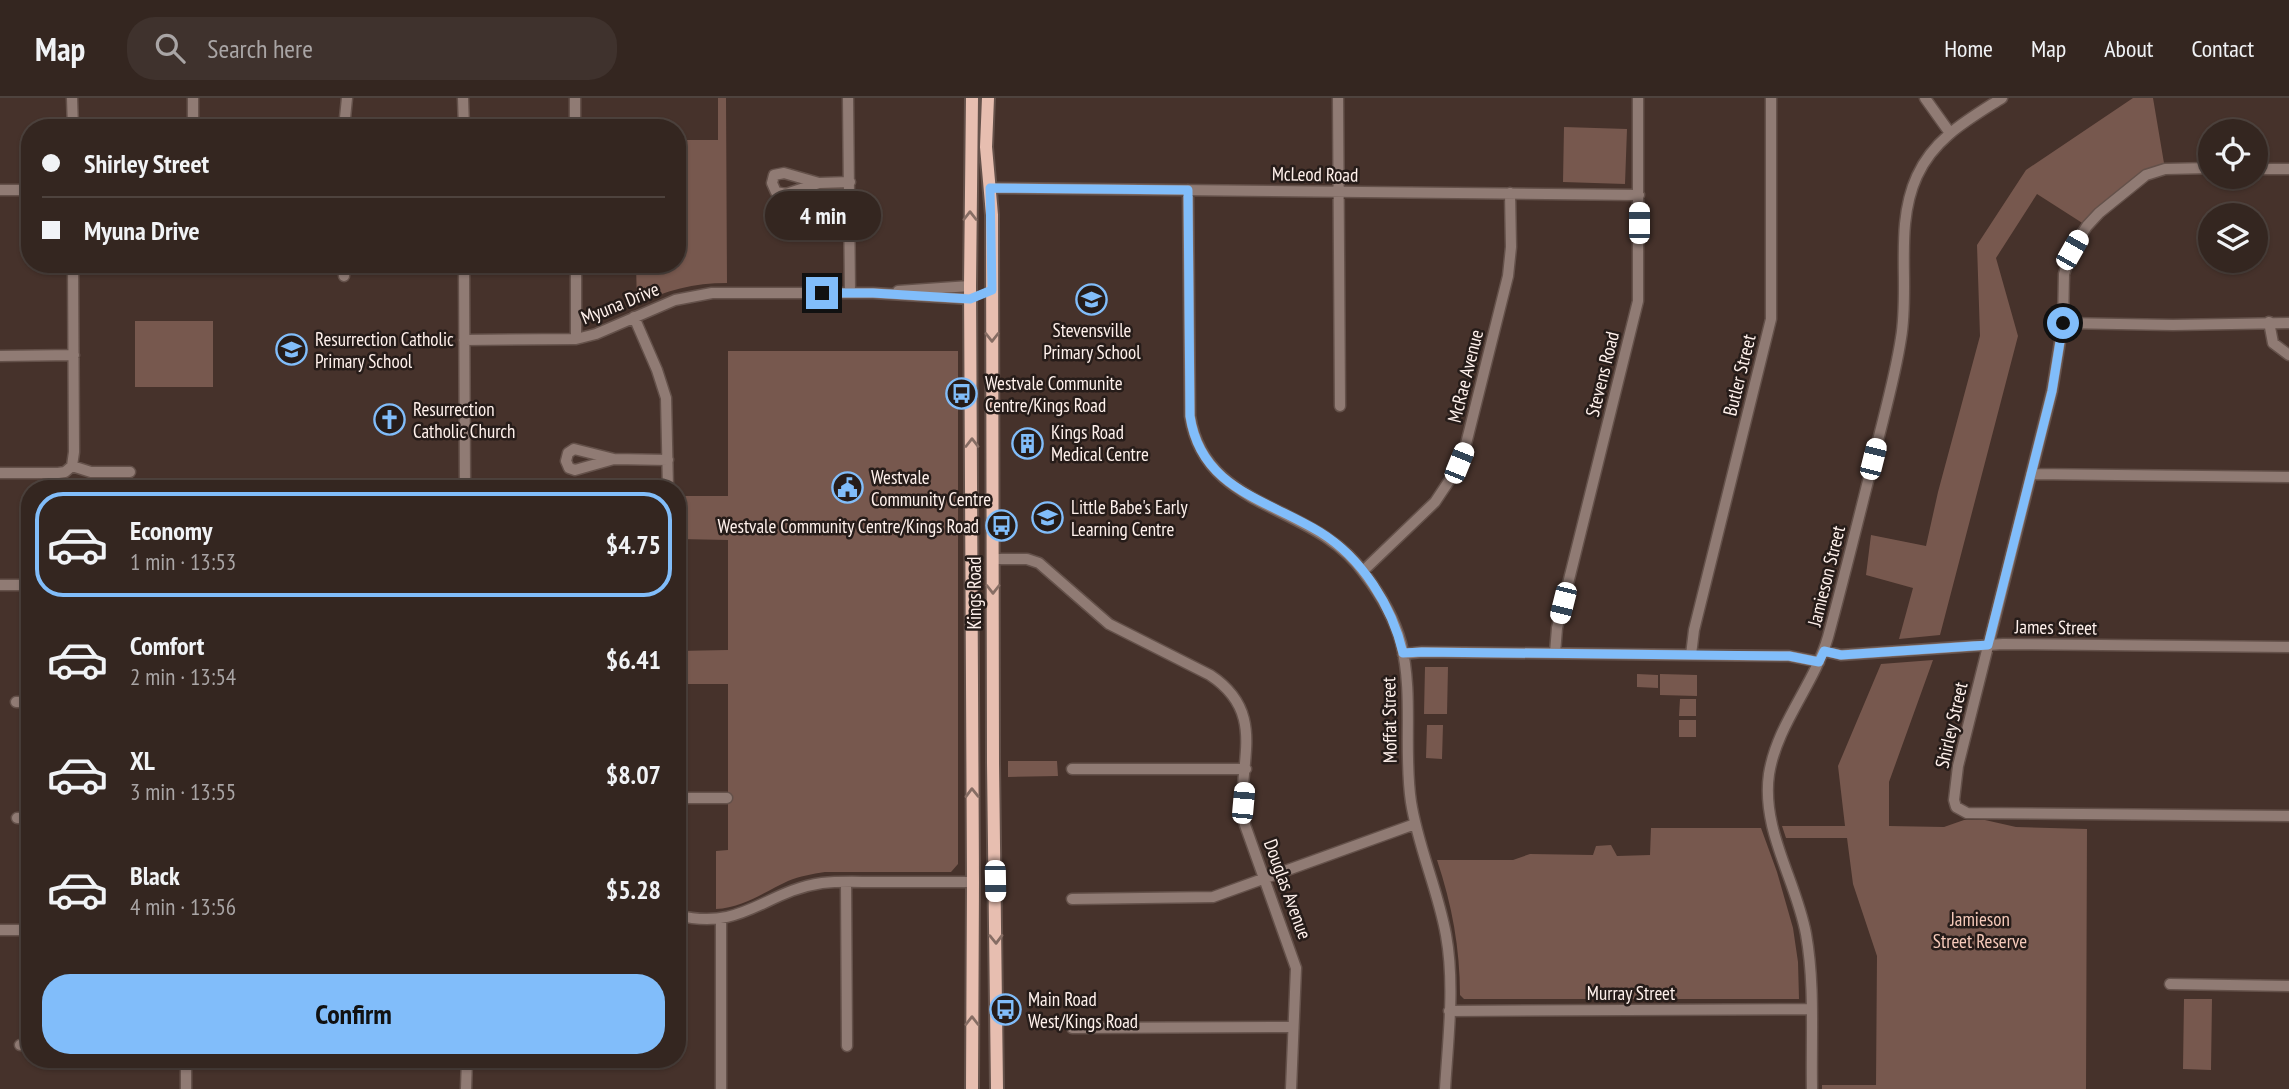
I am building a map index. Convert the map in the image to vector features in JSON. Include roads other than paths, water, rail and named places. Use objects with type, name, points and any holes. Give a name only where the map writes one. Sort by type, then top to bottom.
[{"type":"main road","name":"Kings Road","points":[[972,98],[972,1089]]},
{"type":"main road","name":"Kings Road","points":[[988,98],[986,147],[990,188],[992,290],[997,1089]]},
{"type":"main road","points":[[970,292],[992,290]]},
{"type":"main road","points":[[972,560],[993,559]]},
{"type":"main road","points":[[973,882],[995,881]]},
{"type":"street","points":[[72,98],[73,119]]},
{"type":"street","points":[[193,98],[193,119]]},
{"type":"street","points":[[345,119],[347,98]]},
{"type":"street","points":[[463,98],[464,119]]},
{"type":"street","points":[[575,98],[575,119]]},
{"type":"street","points":[[848,98],[850,293]]},
{"type":"street","points":[[1339,98],[1340,406]]},
{"type":"street","name":"Stevens Road","points":[[1555,653],[1557,628],[1638,301],[1638,98]]},
{"type":"street","name":"Butler Street","points":[[1691,655],[1694,631],[1771,319],[1771,98]]},
{"type":"street","points":[[1925,98],[1950,133]]},
{"type":"street","name":"Jamieson Street","points":[[1812,1089],[1811,971],[1797,897],[1772,827],[1768,792],[1770,771],[1776,748],[1824,651],[1896,365],[1904,315],[1905,230],[1909,195],[1925,162],[1950,133],[2002,98]]},
{"type":"street","name":"Shirley Street","points":[[2198,168],[2153,171],[2138,180],[2087,226],[2067,261],[2063,286],[2063,323],[2052,391],[1958,766],[1955,804],[1961,811],[1979,813],[2289,816]]},
{"type":"street","points":[[2268,169],[2289,169]]},
{"type":"street","points":[[819,183],[850,183]]},
{"type":"street","name":"McLeod Road","points":[[990,188],[1639,195]]},
{"type":"street","points":[[0,190],[21,190]]},
{"type":"street","name":"Moffat Street","points":[[1188,190],[1190,416],[1197,446],[1223,480],[1322,533],[1348,554],[1363,571],[1390,613],[1403,653],[1406,755],[1415,824],[1447,937],[1449,1010],[1445,1089]]},
{"type":"street","name":"McRae Avenue","points":[[1363,571],[1435,502],[1453,475],[1465,448],[1508,276],[1511,247],[1510,193]]},
{"type":"street","points":[[0,472],[58,473],[65,472],[72,466],[75,452],[73,273]]},
{"type":"street","points":[[464,273],[465,480]]},
{"type":"street","points":[[576,273],[576,339]]},
{"type":"street","name":"Myuna Drive","points":[[464,340],[576,339],[596,334],[675,300],[704,294],[970,292]]},
{"type":"street","points":[[634,317],[663,385],[667,412],[668,480]]},
{"type":"street","points":[[2063,323],[2289,323]]},
{"type":"street","points":[[2269,323],[2273,343],[2289,355]]},
{"type":"street","points":[[0,356],[74,355]]},
{"type":"street","points":[[614,459],[668,460]]},
{"type":"street","points":[[72,466],[90,472],[130,472]]},
{"type":"street","points":[[2031,474],[2289,477]]},
{"type":"street","name":"Douglas Avenue","points":[[993,559],[1027,559],[1039,563],[1109,624],[1217,680],[1231,694],[1242,713],[1247,733],[1243,814],[1295,959],[1290,1089]]},
{"type":"street","points":[[0,585],[21,585]]},
{"type":"street","name":"James Street","points":[[1824,651],[1841,655],[1988,645],[2289,647]]},
{"type":"street","points":[[1403,653],[1789,656],[1819,662]]},
{"type":"street","points":[[16,702],[21,702]]},
{"type":"street","points":[[1072,769],[1246,769]]},
{"type":"street","points":[[686,798],[727,798]]},
{"type":"street","points":[[1072,899],[1204,898],[1221,895],[1415,824]]},
{"type":"street","points":[[846,882],[847,1046]]},
{"type":"street","points":[[686,917],[721,919],[754,909],[797,889],[823,883],[973,882]]},
{"type":"street","points":[[721,919],[721,1089]]},
{"type":"street","points":[[0,930],[21,930]]},
{"type":"street","points":[[2170,984],[2289,986]]},
{"type":"street","name":"Murray Street","points":[[1449,1010],[1812,1009]]},
{"type":"street","points":[[1072,1028],[1293,1027]]},
{"type":"street","points":[[186,1068],[186,1089]]},
{"type":"street","points":[[467,1068],[467,1087]]},
{"type":"place","name":"Stevensville Primary School","points":[[1092,299]]},
{"type":"place","name":"Resurrection Catholic Primary School","points":[[292,350]]},
{"type":"place","name":"Westvale Communite Centre/Kings Road","points":[[962,394]]},
{"type":"place","name":"Resurrection Catholic Church","points":[[390,420]]},
{"type":"place","name":"Kings Road Medical Centre","points":[[1028,443]]},
{"type":"place","name":"Westvale Community Centre","points":[[848,488]]},
{"type":"place","name":"Little Babe's Early Learning Centre","points":[[1048,518]]},
{"type":"place","name":"Westvale Community Centre/Kings Road","points":[[1002,526]]},
{"type":"place","name":"Main Road West/Kings Road","points":[[1005,1010]]},
{"type":"park label","name":"Jamieson Street Reserve","points":[[1980,930]]}]
